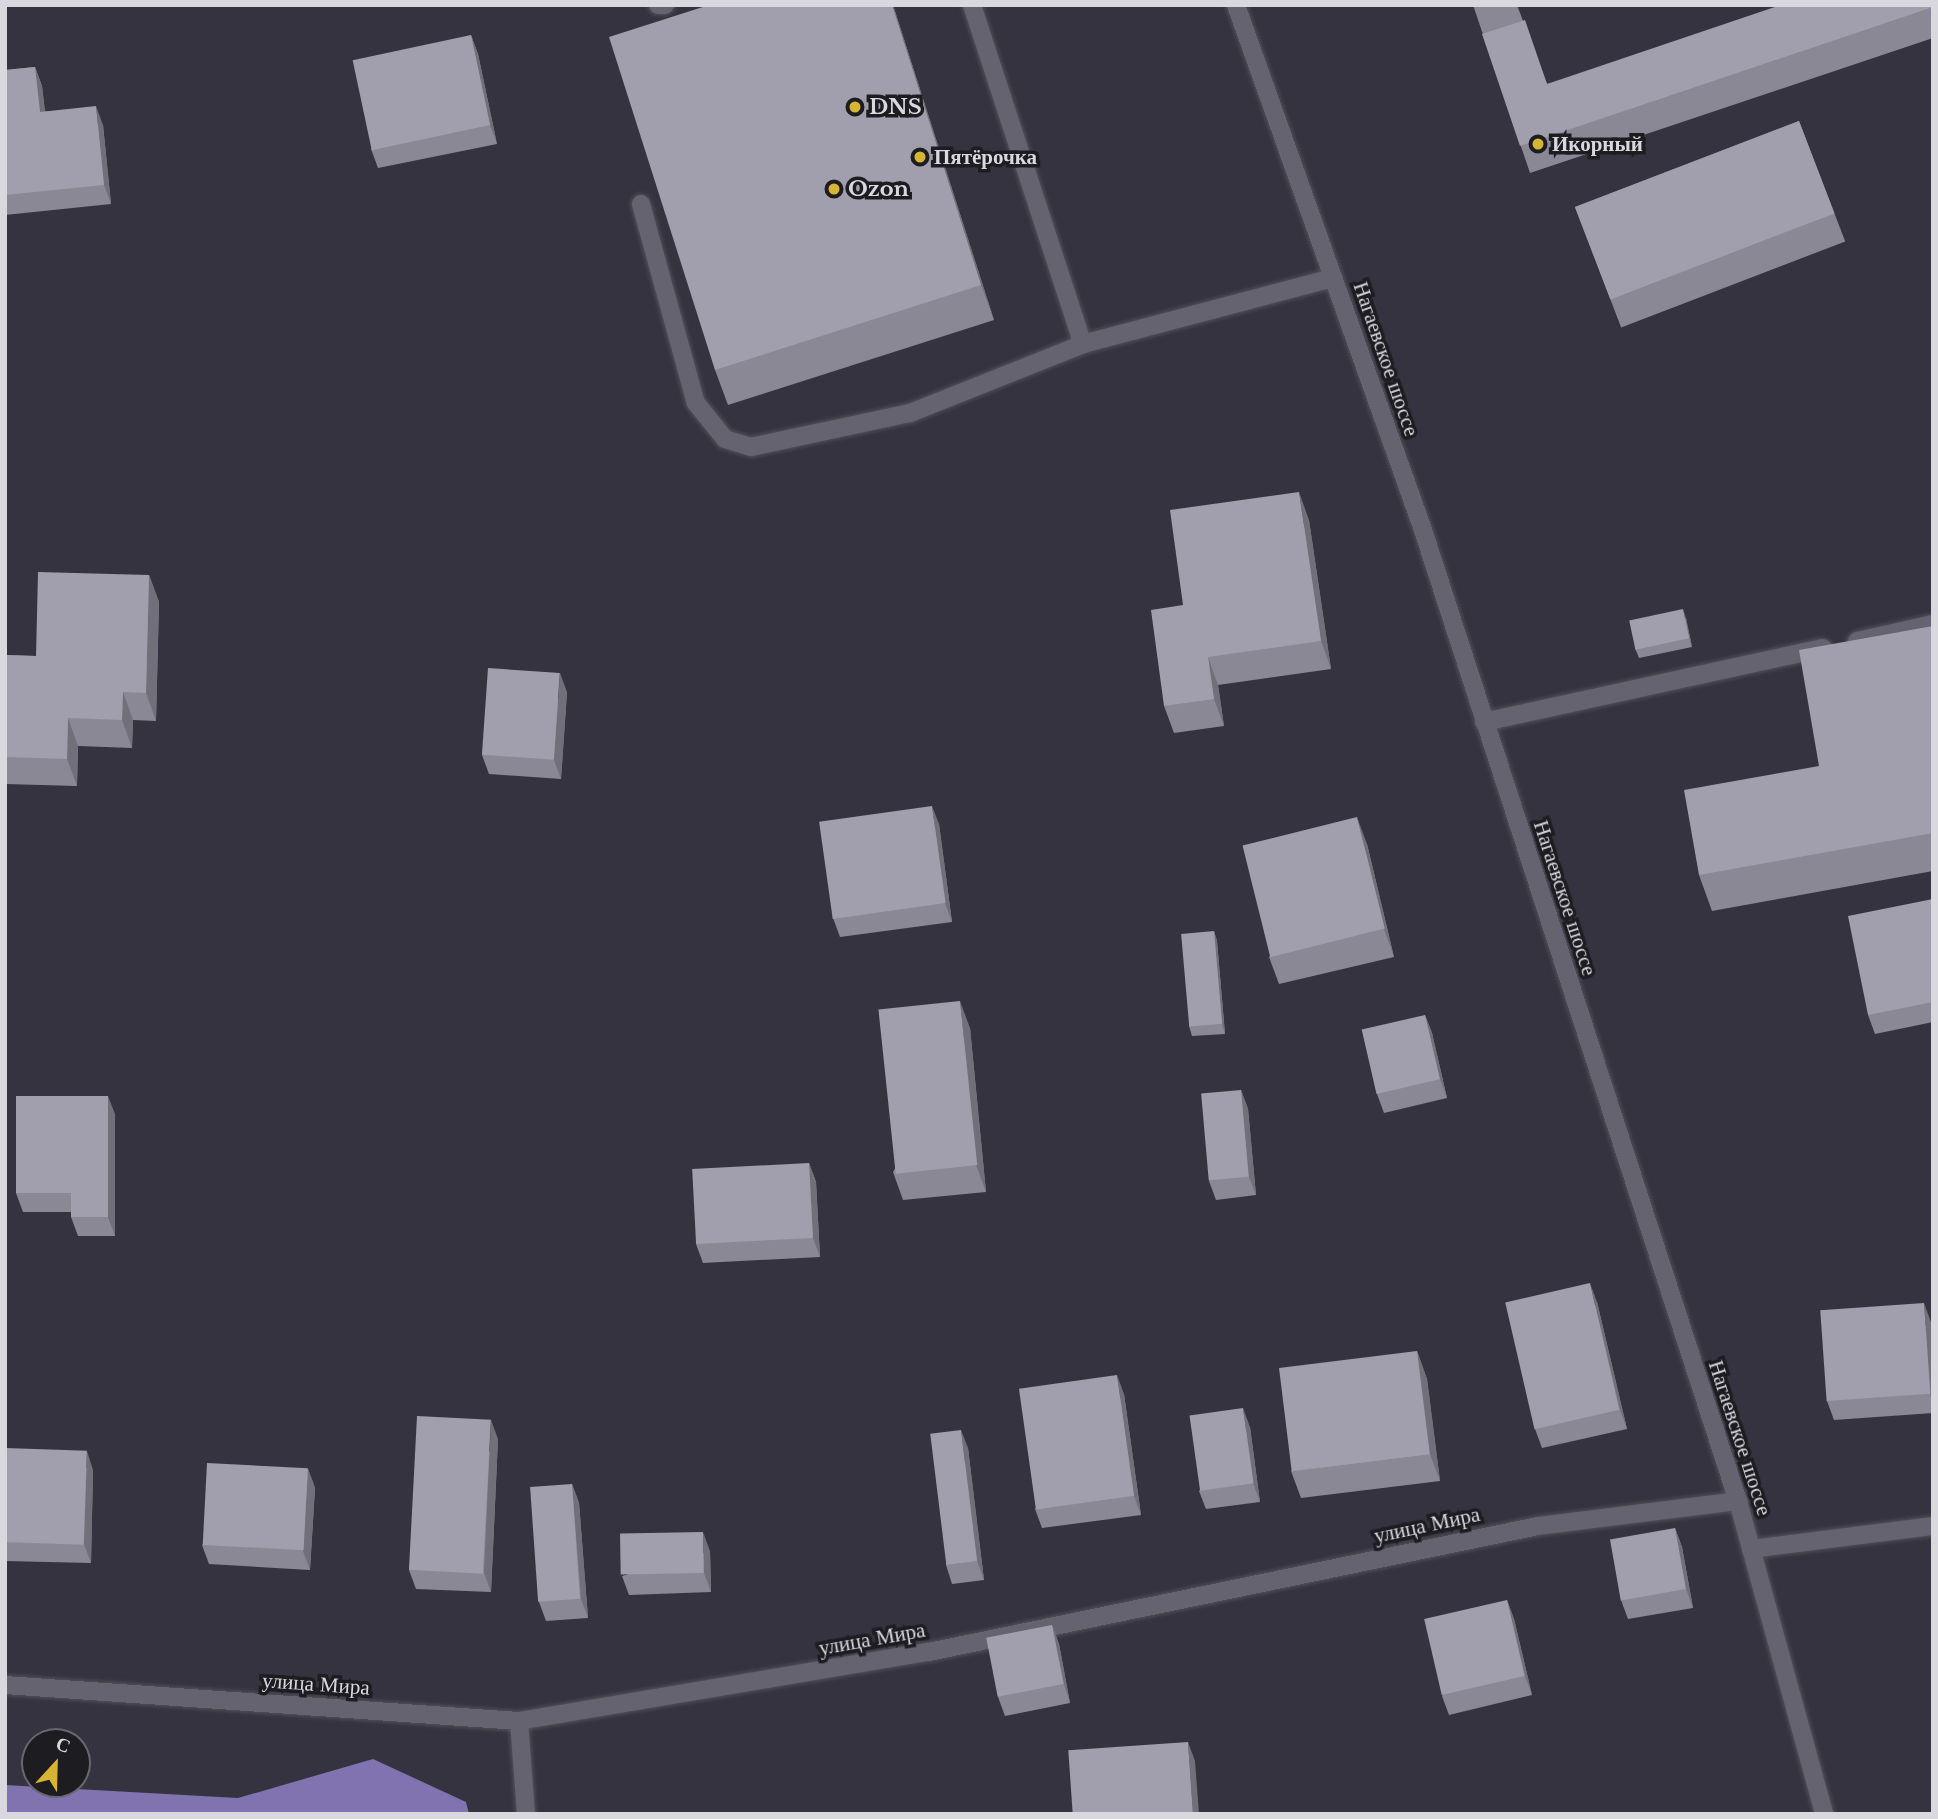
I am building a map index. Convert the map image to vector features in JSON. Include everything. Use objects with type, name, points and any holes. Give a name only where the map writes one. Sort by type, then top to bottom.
[{"type":"street","points":[[658,5],[665,5]]},
{"type":"street","points":[[972,5],[1083,344]]},
{"type":"street","name":"Нагаевское шоссе","points":[[1236,5],[1334,278],[1484,722],[1738,1501],[1824,1814]]},
{"type":"street","points":[[641,204],[696,403],[725,439],[751,447],[910,413],[1083,344],[1334,278]]},
{"type":"street","points":[[1484,722],[1933,624]]},
{"type":"street","name":"улица Мира","points":[[5,1685],[519,1721],[929,1652],[1538,1526],[1738,1501]]},
{"type":"street","points":[[1751,1549],[1933,1526]]},
{"type":"street","points":[[519,1721],[526,1814]]},
{"type":"shaded area","points":[[373,1759],[466,1802],[469,1814],[5,1814],[5,1785],[21,1786],[21,1798],[91,1798],[91,1790],[238,1798]]},
{"type":"building","points":[[709,5],[892,5],[981,285],[715,370],[609,37]]},
{"type":"building","points":[[1781,5],[1933,7],[1520,146],[1482,34],[1525,20],[1547,84]]},
{"type":"building","points":[[471,35],[490,125],[372,150],[353,60]]},
{"type":"building","points":[[35,67],[40,112],[96,106],[104,185],[5,195],[5,70]]},
{"type":"building","points":[[1799,121],[1834,213],[1610,299],[1575,207]]},
{"type":"building","points":[[1299,492],[1321,641],[1208,657],[1214,699],[1164,706],[1151,610],[1183,605],[1170,510]]},
{"type":"building","points":[[38,572],[149,575],[146,693],[123,692],[122,720],[68,718],[67,759],[5,757],[5,655],[36,656]]},
{"type":"building","points":[[1683,609],[1689,638],[1635,650],[1629,620]]},
{"type":"building","points":[[1933,626],[1933,833],[1699,875],[1684,790],[1819,766],[1799,650]]},
{"type":"building","points":[[488,668],[560,673],[554,760],[482,755]]},
{"type":"building","points":[[932,806],[946,903],[833,919],[819,822]]},
{"type":"building","points":[[1357,817],[1385,929],[1270,957],[1243,846]]},
{"type":"building","points":[[1933,899],[1933,1002],[1868,1015],[1848,916]]},
{"type":"building","points":[[1214,931],[1222,1024],[1189,1027],[1181,934]]},
{"type":"building","points":[[960,1001],[977,1165],[896,1174],[878,1010]]},
{"type":"building","points":[[1425,1015],[1440,1079],[1377,1094],[1362,1030]]},
{"type":"building","points":[[1241,1090],[1249,1177],[1209,1180],[1201,1093]]},
{"type":"building","points":[[16,1096],[108,1096],[108,1217],[71,1217],[71,1193],[16,1193]]},
{"type":"building","points":[[809,1163],[813,1238],[696,1244],[692,1169]]},
{"type":"building","points":[[1590,1283],[1619,1410],[1534,1429],[1505,1303]]},
{"type":"building","points":[[1924,1303],[1930,1394],[1827,1401],[1820,1310]]},
{"type":"building","points":[[1417,1351],[1430,1454],[1292,1471],[1279,1368]]},
{"type":"building","points":[[1117,1375],[1134,1496],[1036,1510],[1019,1389]]},
{"type":"building","points":[[1243,1408],[1254,1483],[1200,1491],[1190,1416]]},
{"type":"building","points":[[417,1416],[491,1420],[483,1574],[409,1570]]},
{"type":"building","points":[[961,1430],[977,1561],[946,1565],[930,1434]]},
{"type":"building","points":[[5,1448],[87,1451],[84,1545],[5,1542]]},
{"type":"building","points":[[207,1463],[308,1468],[304,1550],[203,1545]]},
{"type":"building","points":[[572,1484],[580,1599],[538,1602],[530,1487]]},
{"type":"building","points":[[1675,1528],[1686,1589],[1621,1601],[1610,1539]]},
{"type":"building","points":[[703,1532],[704,1573],[621,1574],[620,1533]]},
{"type":"building","points":[[1507,1600],[1525,1676],[1442,1695],[1424,1619]]},
{"type":"building","points":[[1052,1625],[1063,1684],[998,1697],[986,1638]]},
{"type":"building","points":[[1188,1742],[1193,1814],[1073,1814],[1068,1750]]},
{"type":"place","name":"DNS","points":[[855,107]]},
{"type":"place","name":"Икорный","points":[[1538,144]]},
{"type":"place","name":"Пятёрочка","points":[[920,157]]},
{"type":"place","name":"Ozon","points":[[834,189]]}]
